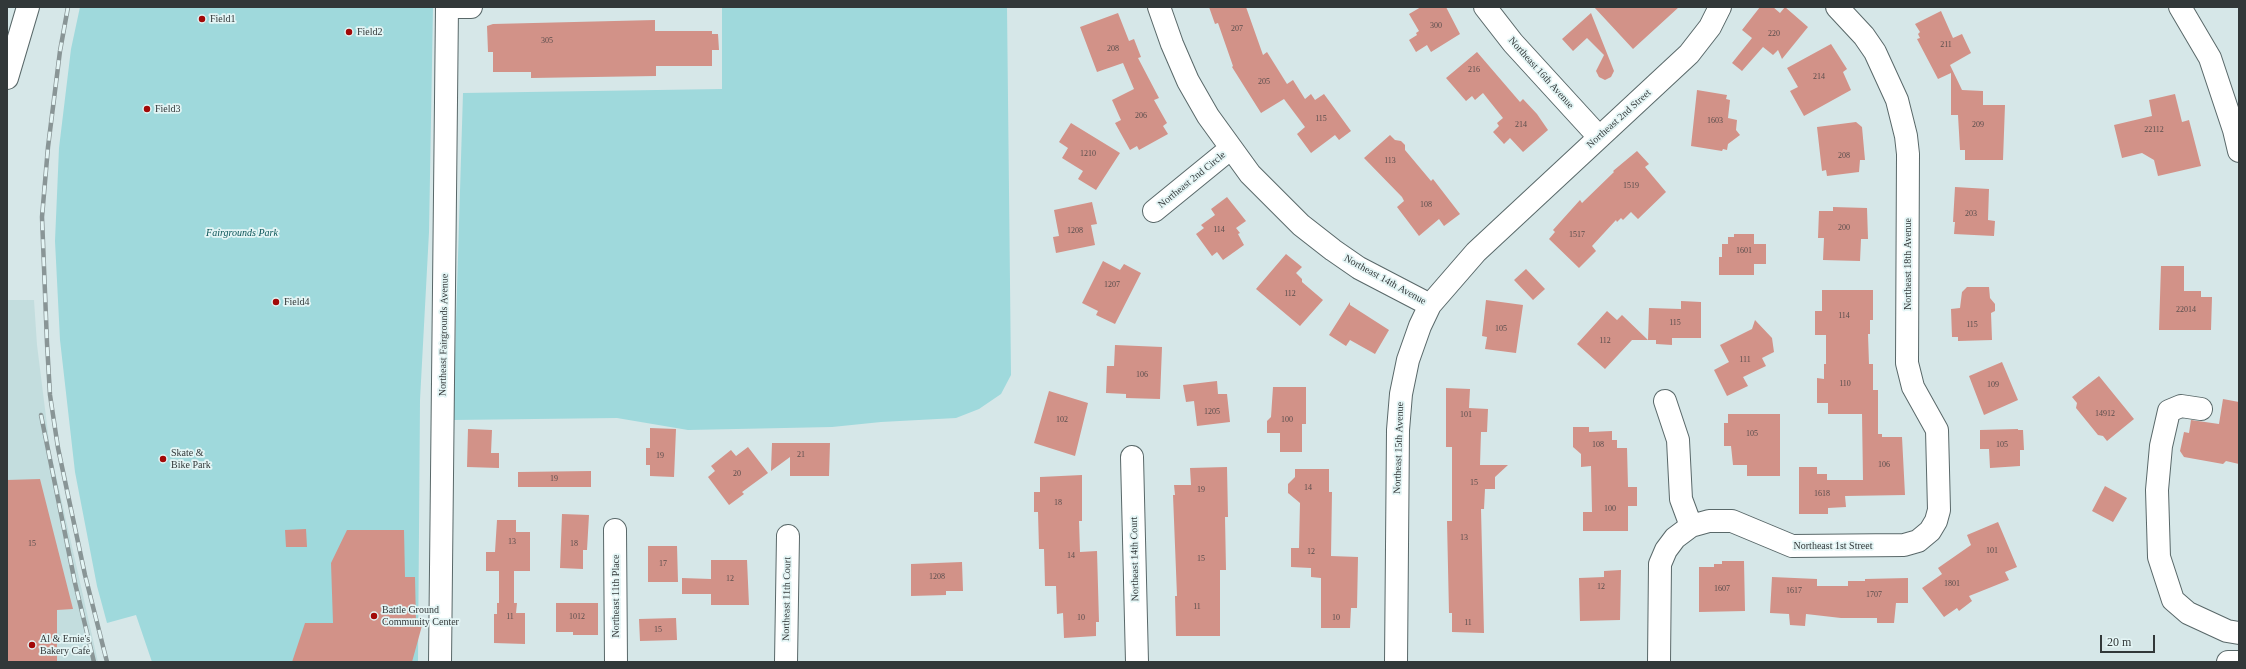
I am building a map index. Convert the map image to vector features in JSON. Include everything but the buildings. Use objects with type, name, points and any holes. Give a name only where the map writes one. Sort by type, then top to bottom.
[{"type":"street","points":[[7,78],[28,7]]},
{"type":"street","points":[[447,7],[471,7]]},
{"type":"street","name":"Northeast Fairgrounds Avenue","points":[[440,662],[447,7]]},
{"type":"street","name":"Northeast 14th Avenue","points":[[1159,7],[1172,44],[1188,81],[1208,116],[1230,149],[1278,203],[1333,250],[1359,268],[1430,305]]},
{"type":"street","name":"Northeast 16th Avenue","points":[[1485,7],[1513,43],[1599,137]]},
{"type":"street","name":"Northeast 2nd Street","points":[[1508,222],[1689,54],[1710,27],[1720,7]]},
{"type":"street","name":"Northeast 18th Avenue","points":[[1838,7],[1864,36],[1875,52],[1897,100],[1906,136],[1908,154],[1907,363],[1913,387],[1934,421],[1939,441],[1939,510],[1936,521],[1930,531]]},
{"type":"street","points":[[2180,7],[2210,58],[2234,130],[2239,151]]},
{"type":"street","name":"Northeast 2nd Circle","points":[[1154,211],[1230,149]]},
{"type":"street","name":"Northeast 15th Avenue","points":[[1396,662],[1398,430],[1400,394],[1408,360],[1420,326],[1430,305],[1452,277],[1508,222]]},
{"type":"street","points":[[1660,662],[1660,564],[1666,550],[1675,538],[1690,526],[1681,499],[1678,440],[1665,401]]},
{"type":"street","points":[[2201,409],[2181,406],[2169,411],[2161,446],[2157,490],[2159,557],[2174,600],[2188,613],[2227,631],[2239,633]]},
{"type":"street","name":"Northeast 14th Court","points":[[1132,457],[1137,662]]},
{"type":"street","name":"Northeast 1st Street","points":[[1690,526],[1709,522],[1732,522],[1748,527],[1782,544],[1802,547],[1904,545],[1918,541],[1930,531]]},
{"type":"street","name":"Northeast 11th Place","points":[[615,530],[616,662]]},
{"type":"street","name":"Northeast 11th Court","points":[[786,662],[788,536]]},
{"type":"street","points":[[2228,662],[2239,662]]},
{"type":"shaded area","points":[[7,300],[34,300],[37,345],[50,449],[98,662],[7,662]]},
{"type":"green space","name":"Fairgrounds Park","points":[[80,7],[433,7],[429,232],[420,400],[418,662],[152,662],[136,615],[107,623],[97,586],[75,472],[60,340],[55,241],[59,148],[71,49]]},
{"type":"green space","points":[[722,7],[1007,7],[1011,375],[1001,394],[979,409],[956,418],[881,422],[832,427],[688,430],[617,418],[453,420],[463,93],[722,89]]},
{"type":"railway","points":[[68,7],[60,51],[48,147],[42,217],[50,395],[58,448],[85,575],[107,662]]},
{"type":"railway","points":[[41,415],[75,583],[94,662]]},
{"type":"place","name":"Field1","points":[[202,19]]},
{"type":"place","name":"Field2","points":[[349,32]]},
{"type":"place","name":"Field3","points":[[147,109]]},
{"type":"place","name":"Field4","points":[[276,302]]},
{"type":"place","name":"Skate & Bike Park","points":[[163,459]]},
{"type":"place","name":"Battle Ground Community Center","points":[[374,616]]},
{"type":"place","name":"Al & Ernie's Bakery Cafe","points":[[32,645]]}]
